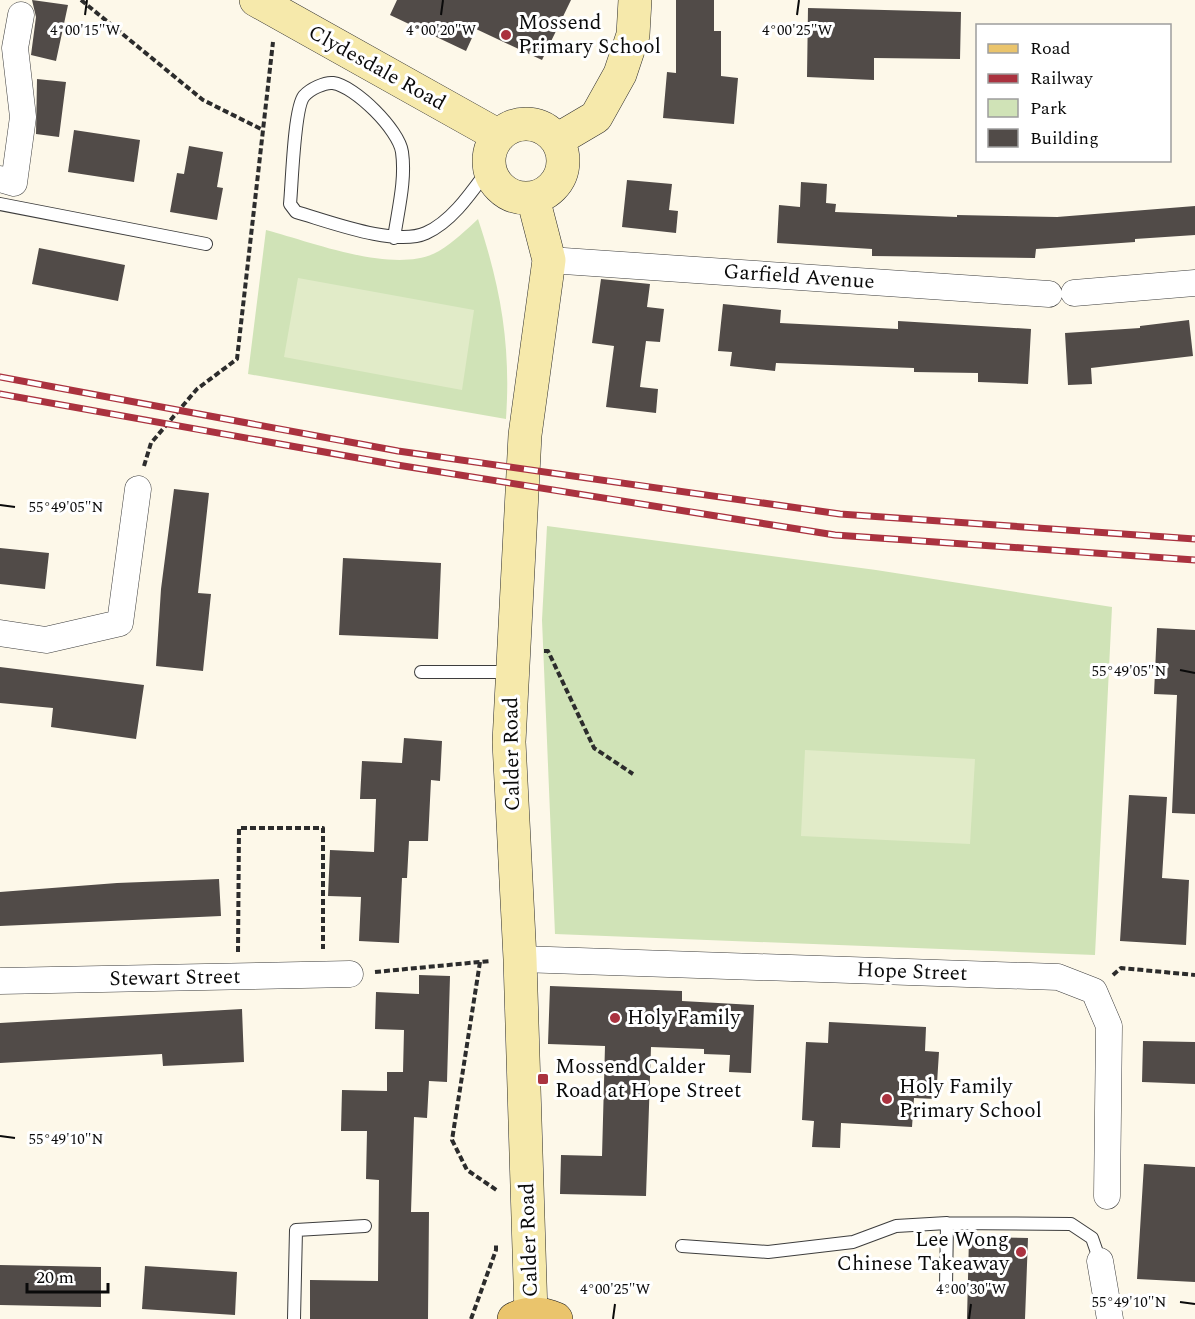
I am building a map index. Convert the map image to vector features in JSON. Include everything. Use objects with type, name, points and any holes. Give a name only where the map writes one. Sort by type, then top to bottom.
[{"type":"main road","points":[[557,140],[596,117],[620,74],[633,35],[635,0]]},
{"type":"main road","name":"Clydesdale Road","points":[[266,6],[494,152],[493,178],[510,194],[533,198]]},
{"type":"main road","points":[[494,152],[508,129],[529,124],[540,127],[557,140],[562,151],[561,176],[544,194],[533,198]]},
{"type":"main road","name":"Calder Road","points":[[533,198],[549,260],[525,435],[509,742],[534,1317]]},
{"type":"street","points":[[0,179],[14,183],[23,117],[15,48],[21,15]]},
{"type":"street","name":"Garfield Avenue","points":[[549,260],[1049,294]]},
{"type":"street","points":[[1074,293],[1195,283]]},
{"type":"street","points":[[0,633],[46,640],[120,623],[138,489]]},
{"type":"street","name":"Hope Street","points":[[520,958],[1058,977],[1094,991]]},
{"type":"street","name":"Stewart Street","points":[[0,981],[350,974]]},
{"type":"street","points":[[1094,991],[1109,1026],[1107,1196]]},
{"type":"street","points":[[1100,1261],[1110,1319]]},
{"type":"street","points":[[1098,1319],[1104,1294]]},
{"type":"lane","points":[[394,238],[403,182],[402,149],[391,129],[357,94],[332,83],[316,88],[304,96],[299,112],[290,204],[296,212],[394,238],[425,234],[447,218],[474,189],[494,152]]},
{"type":"lane","points":[[0,204],[206,244]]},
{"type":"lane","points":[[421,672],[513,661]]},
{"type":"lane","points":[[682,1246],[768,1252],[853,1242],[896,1226],[946,1223],[1071,1224],[1092,1238],[1100,1261]]},
{"type":"lane","points":[[946,1223],[946,1286]]},
{"type":"lane","points":[[294,1319],[296,1230],[365,1226]]},
{"type":"path","points":[[81,0],[203,100],[263,130]]},
{"type":"path","points":[[138,489],[151,443],[196,389],[237,359],[263,130],[266,6]]},
{"type":"path","points":[[513,661],[548,651],[594,748],[633,774]]},
{"type":"path","points":[[238,977],[239,828],[323,828],[323,974]]},
{"type":"path","points":[[350,974],[520,958]]},
{"type":"path","points":[[480,962],[452,1140],[467,1170],[500,1193]]},
{"type":"path","points":[[1094,991],[1121,968],[1195,975]]},
{"type":"path","points":[[471,1319],[496,1250],[497,1233]]},
{"type":"green space","points":[[478,219],[493,269],[503,318],[507,367],[506,419],[248,374],[266,230],[330,249],[378,259],[401,260],[421,258],[439,251]]},
{"type":"green space","points":[[298,278],[474,310],[462,390],[284,357]]},
{"type":"green space","points":[[547,526],[876,570],[1112,607],[1095,955],[555,934],[542,620]]},
{"type":"green space","points":[[805,750],[975,759],[970,844],[801,836]]},
{"type":"building","points":[[32,0],[68,5],[56,61],[31,55],[36,17]]},
{"type":"building","points":[[397,0],[571,0],[542,60],[476,29],[466,51],[390,15]]},
{"type":"building","points":[[676,0],[714,0],[714,31],[721,31],[721,76],[738,78],[734,124],[663,118],[667,72],[676,73]]},
{"type":"building","points":[[808,8],[961,12],[960,59],[874,58],[874,80],[807,77]]},
{"type":"building","points":[[37,79],[66,82],[59,137],[36,134]]},
{"type":"building","points":[[74,130],[140,140],[134,182],[68,172]]},
{"type":"building","points":[[189,146],[223,152],[217,187],[223,188],[217,220],[170,212],[177,173],[184,174]]},
{"type":"building","points":[[627,180],[672,184],[669,210],[678,211],[676,233],[622,227]]},
{"type":"building","points":[[801,182],[827,184],[826,203],[836,204],[835,212],[957,217],[957,215],[1057,217],[1195,206],[1195,235],[1036,249],[1035,258],[872,256],[872,249],[777,243],[779,205],[800,207]]},
{"type":"building","points":[[39,248],[125,265],[118,301],[32,284]]},
{"type":"building","points":[[601,279],[650,284],[647,307],[664,309],[660,342],[646,341],[640,387],[658,389],[656,413],[606,407],[614,346],[592,343]]},
{"type":"building","points":[[723,304],[781,310],[780,323],[898,329],[898,321],[1031,329],[1028,384],[978,382],[978,373],[914,372],[914,368],[776,363],[775,371],[730,366],[732,352],[718,351]]},
{"type":"building","points":[[1189,320],[1193,356],[1091,368],[1092,384],[1068,385],[1065,333],[1140,328],[1140,326]]},
{"type":"building","points":[[174,489],[209,493],[198,593],[211,594],[203,671],[156,666],[161,589]]},
{"type":"building","points":[[0,548],[49,553],[45,589],[0,584]]},
{"type":"building","points":[[343,558],[441,563],[438,639],[339,635]]},
{"type":"building","points":[[1157,628],[1195,630],[1195,814],[1172,813],[1177,695],[1154,694]]},
{"type":"building","points":[[0,667],[144,685],[136,739],[51,727],[53,708],[0,703]]},
{"type":"building","points":[[404,738],[442,741],[440,781],[431,780],[428,841],[409,841],[407,878],[402,878],[399,943],[359,941],[361,897],[328,896],[330,850],[374,852],[376,799],[360,799],[362,761],[402,763]]},
{"type":"building","points":[[1129,795],[1167,797],[1162,878],[1189,880],[1186,945],[1120,941]]},
{"type":"building","points":[[219,879],[221,916],[0,926],[0,892],[117,883]]},
{"type":"building","points":[[419,975],[450,976],[447,1082],[429,1081],[427,1118],[414,1117],[411,1212],[429,1212],[428,1319],[310,1319],[310,1280],[378,1281],[379,1180],[366,1179],[367,1131],[341,1131],[342,1090],[387,1091],[387,1072],[403,1072],[404,1030],[375,1029],[376,992],[419,994]]},
{"type":"building","points":[[550,986],[682,991],[682,1001],[754,1005],[751,1073],[729,1072],[730,1055],[704,1054],[704,1049],[651,1047],[646,1196],[560,1194],[561,1155],[602,1156],[605,1046],[548,1044]]},
{"type":"building","points":[[242,1009],[244,1062],[163,1066],[162,1054],[0,1063],[0,1023]]},
{"type":"building","points":[[829,1022],[926,1027],[925,1051],[939,1052],[936,1099],[914,1098],[912,1127],[841,1123],[840,1148],[812,1147],[814,1121],[802,1120],[806,1042],[828,1043]]},
{"type":"building","points":[[1143,1041],[1195,1042],[1195,1084],[1142,1082]]},
{"type":"building","points":[[1144,1164],[1195,1167],[1195,1282],[1137,1279]]},
{"type":"building","points":[[969,1237],[1028,1238],[1025,1319],[967,1319]]},
{"type":"building","points":[[0,1265],[101,1267],[101,1307],[0,1305]]},
{"type":"building","points":[[145,1266],[237,1272],[235,1315],[142,1309]]},
{"type":"railway","points":[[0,377],[398,451],[840,514],[1195,539]]},
{"type":"railway","points":[[0,394],[397,465],[835,535],[1195,560]]},
{"type":"place","name":"Mossend Primary School","points":[[506,35]]},
{"type":"place","name":"Holy Family","points":[[615,1018]]},
{"type":"place","name":"Mossend Calder Road at Hope Street","points":[[543,1079]]},
{"type":"place","name":"Holy Family Primary School","points":[[887,1099]]},
{"type":"place","name":"Lee Wong Chinese Takeaway","points":[[1021,1252]]}]
